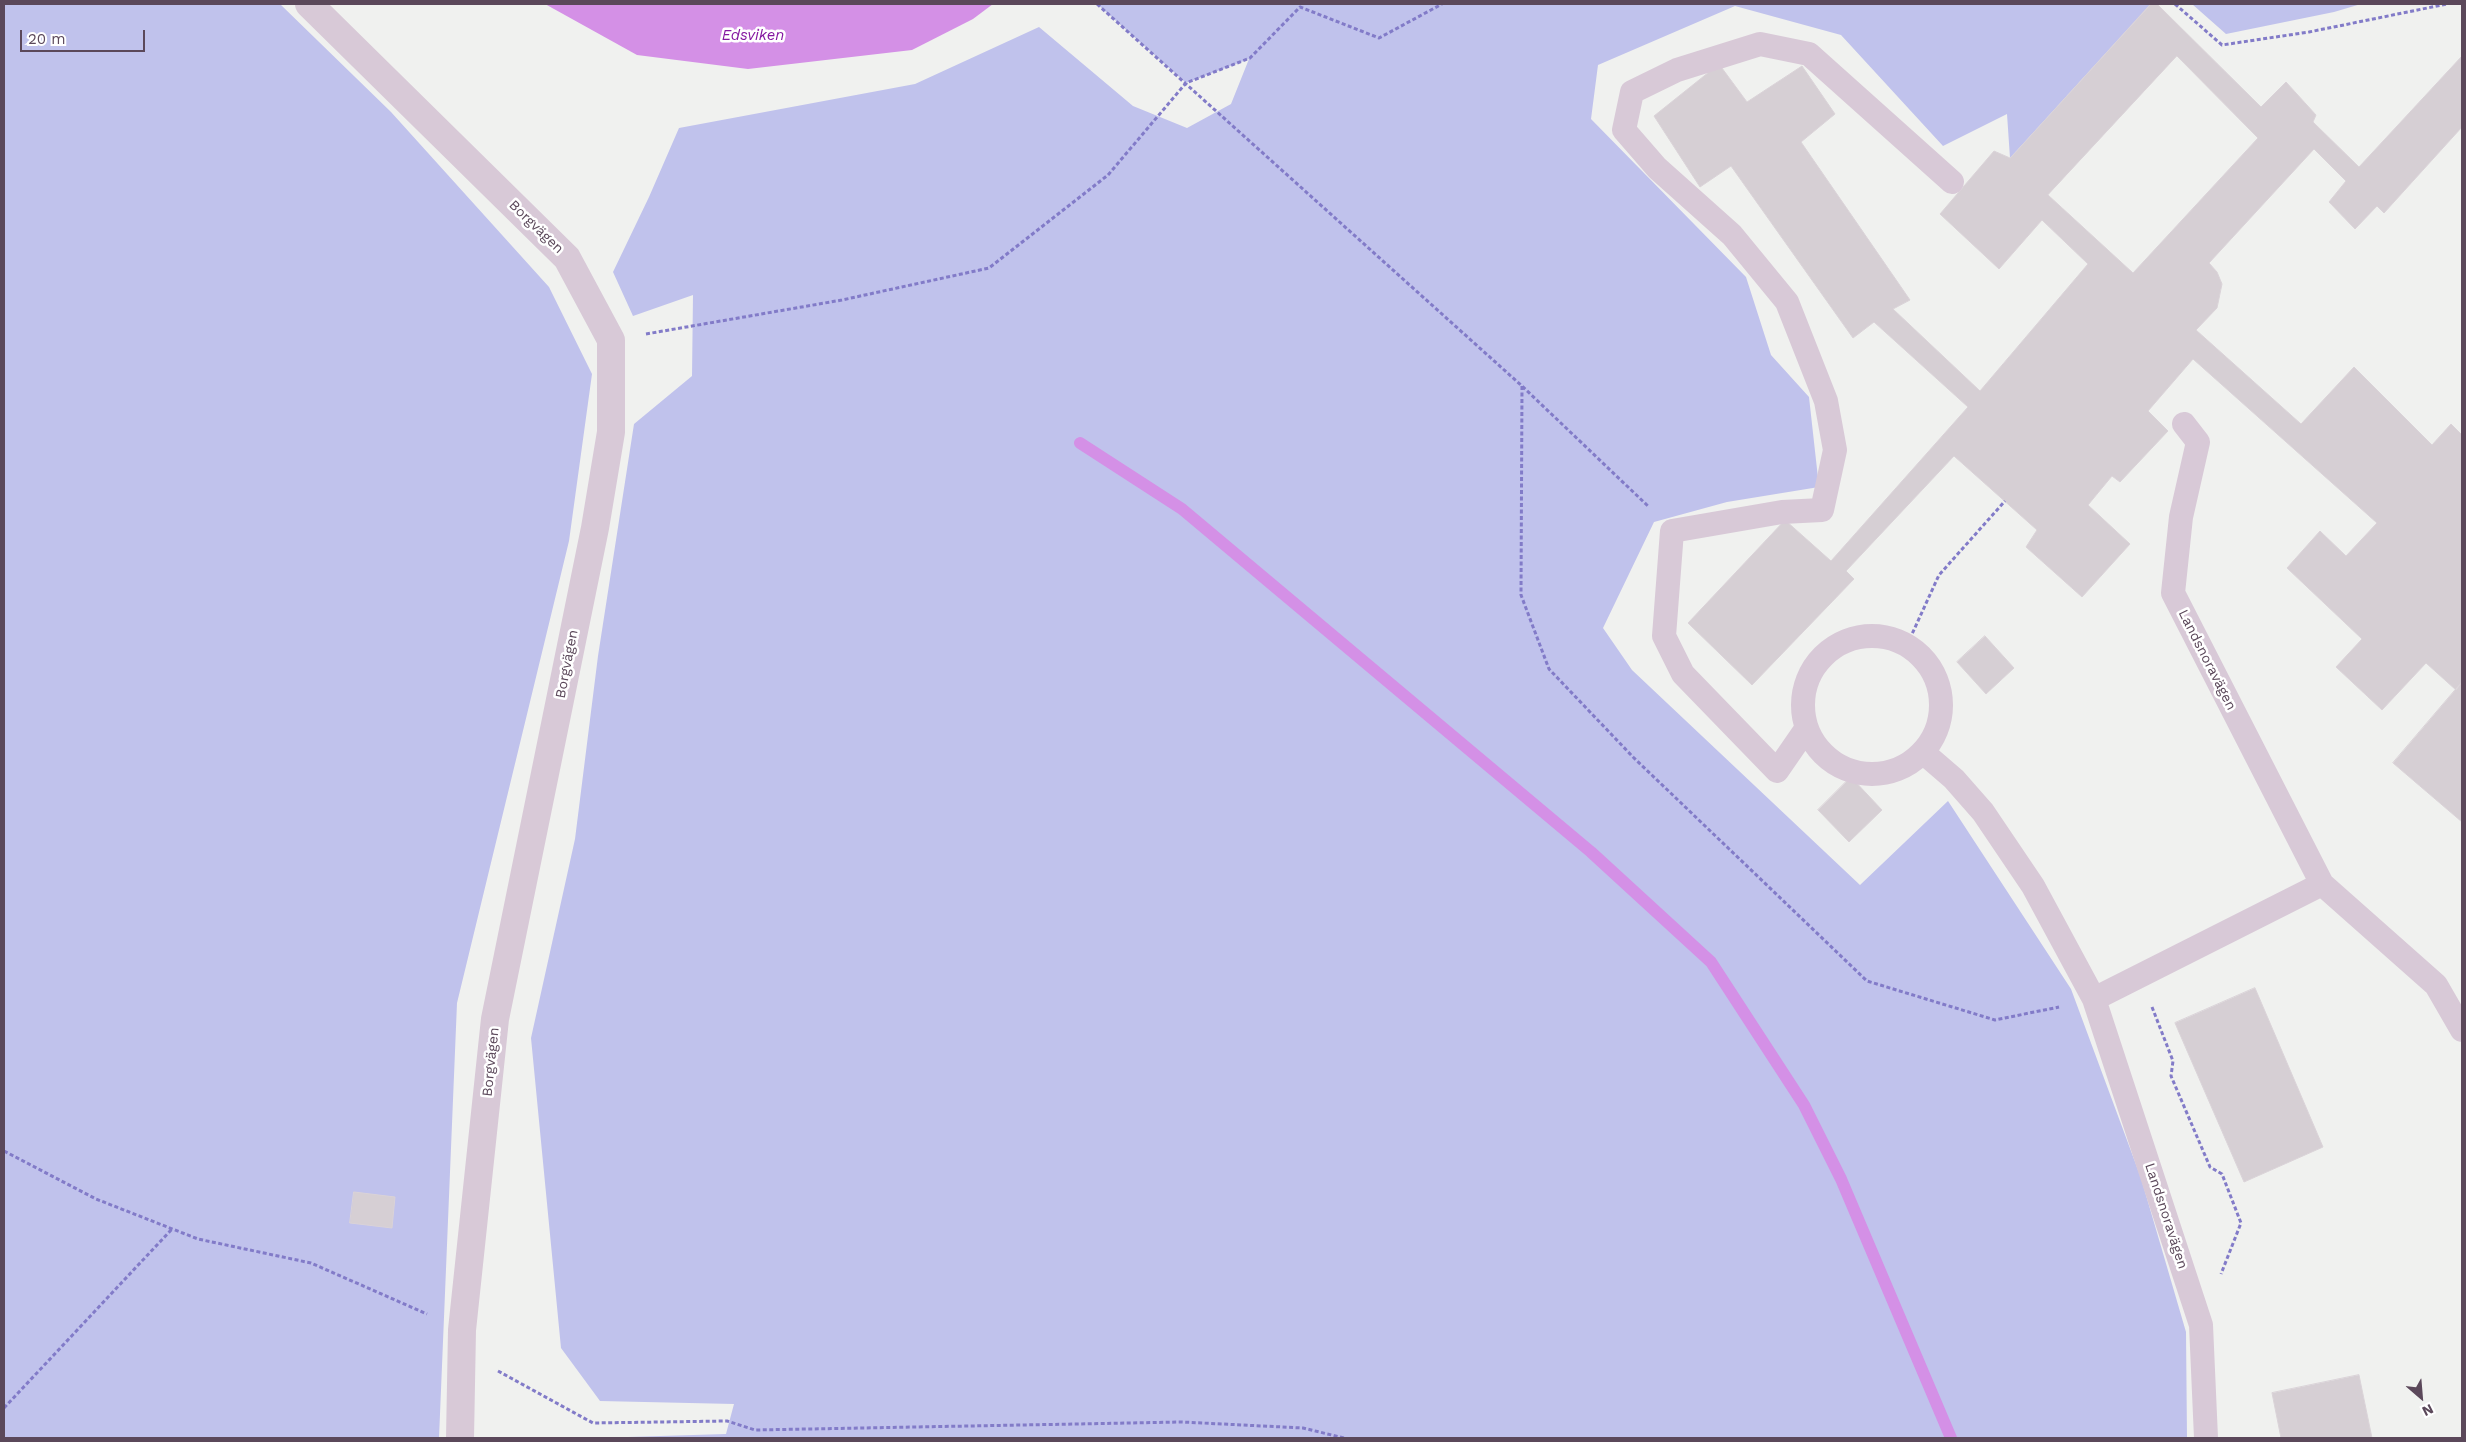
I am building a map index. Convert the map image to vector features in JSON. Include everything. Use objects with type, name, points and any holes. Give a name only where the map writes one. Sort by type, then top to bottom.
[{"type":"street","name":"Borgvägen","points":[[309,4],[567,258],[611,340],[611,432],[595,528],[495,1019],[462,1330],[460,1438]]},
{"type":"lane","points":[[1806,729],[1777,771],[1684,674],[1664,636],[1672,531],[1782,512],[1822,510],[1835,450],[1826,401],[1787,302],[1732,235],[1657,168],[1624,130],[1632,92],[1676,70],[1760,44],[1809,54],[1952,182]]},
{"type":"lane","name":"Landsnoravägen","points":[[2184,424],[2198,442],[2181,518],[2173,593],[2322,884],[2436,985],[2462,1030]]},
{"type":"lane","points":[[1860,636],[1876,636],[1908,645],[1926,660],[1935,674],[1942,698],[1940,722],[1925,754],[1914,762],[1888,773],[1864,775],[1840,768],[1821,753],[1806,729],[1802,704],[1806,681],[1819,660],[1837,644],[1860,636]]},
{"type":"lane","name":"Landsnoravägen","points":[[1925,754],[1954,779],[1983,812],[2033,886],[2094,1000],[2201,1325],[2206,1438]]},
{"type":"lane","points":[[2094,1000],[2322,884]]},
{"type":"path","points":[[1096,4],[1522,386],[1644,502]]},
{"type":"path","points":[[611,340],[842,300],[989,268],[1108,175],[1186,83],[1250,58],[1300,7],[1379,38],[1442,4]]},
{"type":"path","points":[[2175,4],[2222,46],[2309,32],[2448,4]]},
{"type":"path","points":[[1522,386],[1521,595],[1548,669],[1634,757],[1867,981],[1995,1020],[2094,1000]]},
{"type":"path","points":[[1908,645],[1939,575],[2005,501]]},
{"type":"path","points":[[2139,977],[2173,1061],[2170,1076],[2210,1167],[2222,1174],[2241,1223],[2201,1325]]},
{"type":"path","points":[[4,1151],[96,1199],[172,1229],[198,1239],[311,1263],[462,1330]]},
{"type":"path","points":[[4,1408],[172,1229]]},
{"type":"path","points":[[522,1384],[593,1423],[727,1421],[755,1430],[1182,1422],[1303,1428],[1344,1438]]},
{"type":"shaded area","points":[[4,4],[280,4],[391,112],[549,287],[592,374],[569,541],[457,1003],[439,1438],[4,1438]]},
{"type":"shaded area","points":[[1097,4],[2151,4],[2010,158],[2007,114],[1943,146],[1841,35],[1735,6],[1598,65],[1591,119],[1746,277],[1771,355],[1809,397],[1819,487],[1727,502],[1654,522],[1603,628],[1632,670],[1860,885],[1948,801],[2071,989],[2141,1178],[2186,1332],[2187,1438],[595,1438],[726,1434],[734,1404],[600,1401],[561,1348],[531,1038],[575,839],[598,656],[634,424],[692,376],[693,295],[633,316],[613,272],[679,128],[915,84],[1039,27],[1133,106],[1187,128],[1231,104],[1249,59],[1186,83]]},
{"type":"shaded area","points":[[2192,4],[2361,4],[2334,12],[2226,34]]},
{"type":"water","name":"Edsviken","points":[[545,4],[993,4],[973,19],[912,50],[748,69],[637,55]]},
{"type":"building","points":[[2151,4],[2157,4],[2261,107],[2286,82],[2316,115],[2313,122],[2359,167],[2462,56],[2462,127],[2384,213],[2377,206],[2355,229],[2329,202],[2346,181],[2314,149],[2209,263],[2217,272],[2222,284],[2217,308],[2196,330],[2301,424],[2354,367],[2432,445],[2451,424],[2462,435],[2462,682],[2456,690],[2426,663],[2382,710],[2336,667],[2362,639],[2287,568],[2320,531],[2346,556],[2377,523],[2193,359],[2148,411],[2168,431],[2120,482],[2112,476],[2088,505],[2130,544],[2082,597],[2026,547],[2037,530],[1954,456],[1846,571],[1854,579],[1752,685],[1688,623],[1785,520],[1831,561],[1968,407],[1874,322],[1853,338],[1731,166],[1700,187],[1654,116],[1719,64],[1747,102],[1802,66],[1835,114],[1801,142],[1910,300],[1893,309],[1980,391],[2088,264],[2042,220],[1999,269],[1940,214],[1994,151],[2010,158]],"holes":[[[2177,56],[2258,138],[2133,273],[2048,195]]]},
{"type":"building","points":[[1985,636],[2014,668],[1986,694],[1957,662]]},
{"type":"building","points":[[2462,682],[2462,822],[2393,763]]},
{"type":"building","points":[[1851,777],[1882,810],[1849,842],[1818,810]]},
{"type":"building","points":[[2255,988],[2323,1147],[2244,1182],[2175,1023]]},
{"type":"building","points":[[354,1192],[395,1197],[392,1228],[350,1223]]},
{"type":"building","points":[[2359,1375],[2372,1438],[2281,1438],[2272,1393]]},
{"type":"waterway","points":[[1080,443],[1182,509],[1591,852],[1711,962],[1804,1105],[1841,1179],[1951,1438]]}]
